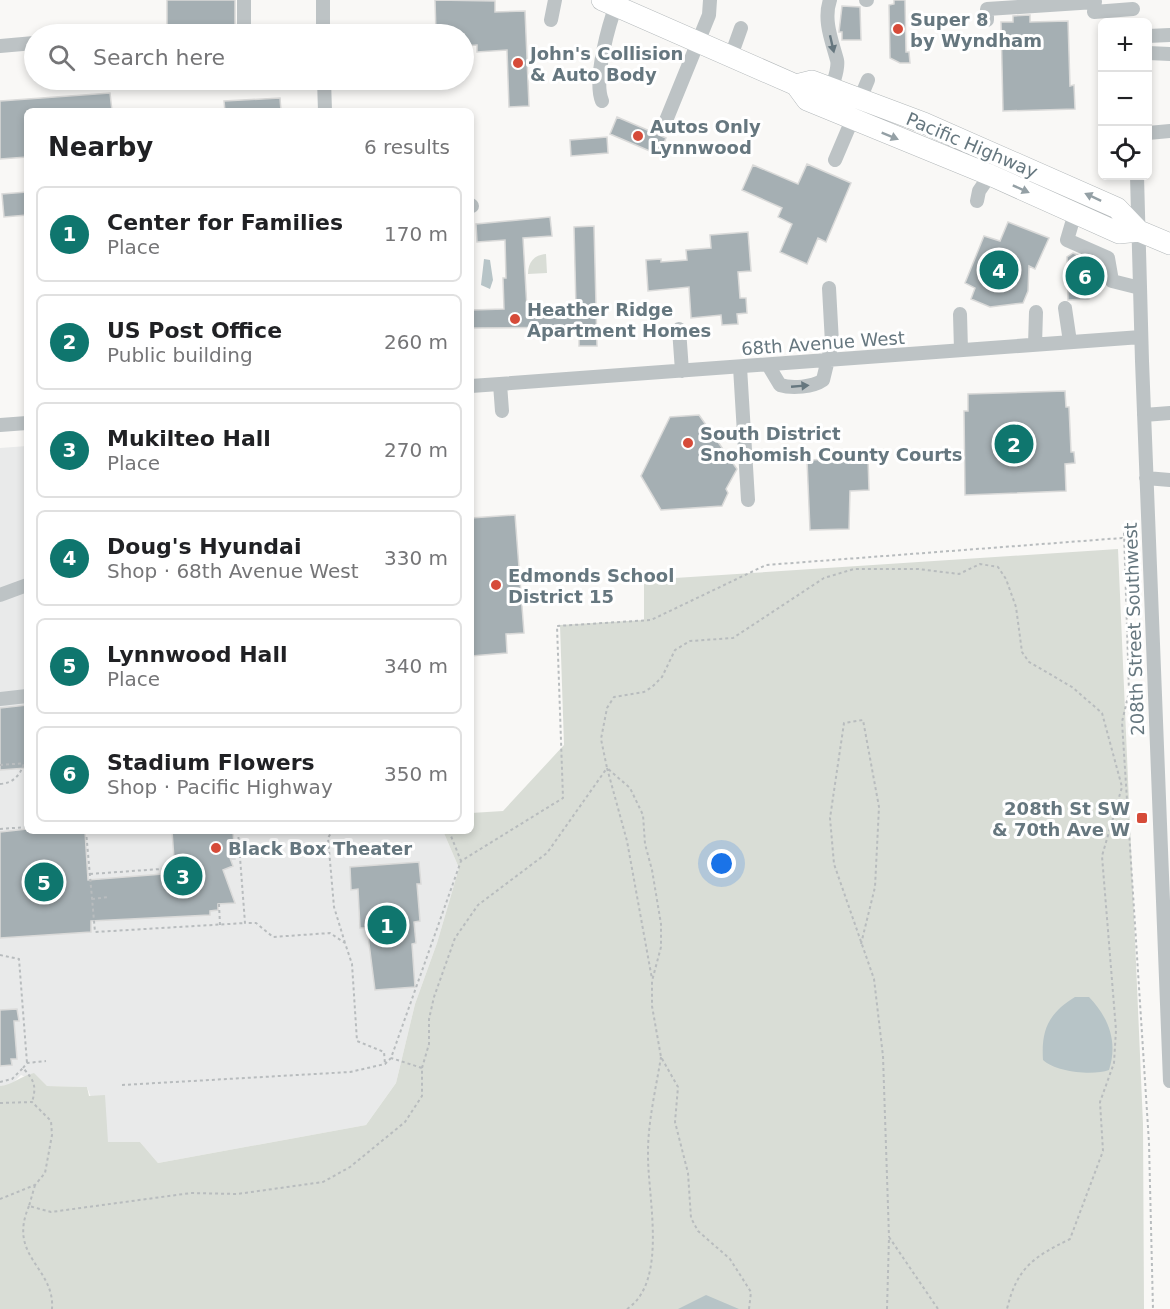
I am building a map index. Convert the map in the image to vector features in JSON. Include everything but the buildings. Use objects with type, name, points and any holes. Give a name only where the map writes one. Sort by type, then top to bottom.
[{"type":"highway","name":"Pacific Highway","points":[[611,2],[796,85],[807,100],[852,120],[990,175],[1119,233],[1139,231]]},
{"type":"highway","name":"Pacific Highway","points":[[796,85],[812,81],[832,88],[864,89],[924,123],[1118,208],[1139,231],[1170,244]]},
{"type":"street","points":[[244,0],[244,24]]},
{"type":"street","points":[[323,0],[324,24]]},
{"type":"street","points":[[551,20],[555,0]]},
{"type":"street","points":[[665,123],[709,15],[710,0]]},
{"type":"street","points":[[830,0],[827,9],[831,43],[837,67],[832,88]]},
{"type":"street","points":[[602,101],[598,78],[611,2]]},
{"type":"street","points":[[987,20],[987,9],[1094,6],[1133,10]]},
{"type":"street","points":[[730,56],[741,28]]},
{"type":"street","points":[[1152,36],[1170,35]]},
{"type":"street","points":[[0,46],[24,44]]},
{"type":"street","points":[[1152,53],[1170,54]]},
{"type":"street","points":[[324,90],[325,108]]},
{"type":"street","points":[[835,160],[852,120]]},
{"type":"street","points":[[1152,133],[1170,131]]},
{"type":"street","points":[[977,201],[979,191],[990,175]]},
{"type":"street","name":"208th Street Southwest","points":[[1137,180],[1146,478],[1164,749],[1170,1081]]},
{"type":"street","points":[[1074,213],[1067,240],[1108,258],[1112,281],[1140,288]]},
{"type":"street","points":[[768,365],[780,385],[786,387],[816,384],[823,380],[831,343],[829,288]]},
{"type":"street","points":[[1065,308],[1070,342]]},
{"type":"street","points":[[1035,345],[1036,312]]},
{"type":"street","points":[[960,314],[962,350]]},
{"type":"street","points":[[679,329],[682,371]]},
{"type":"street","name":"68th Avenue West","points":[[474,386],[1141,337]]},
{"type":"street","points":[[740,367],[748,500]]},
{"type":"street","points":[[500,384],[502,411]]},
{"type":"street","points":[[1144,415],[1170,413]]},
{"type":"street","points":[[0,425],[24,423]]},
{"type":"street","points":[[1146,478],[1170,480]]},
{"type":"street","points":[[0,595],[24,586]]},
{"type":"street","points":[[0,699],[24,696]]},
{"type":"path","points":[[1132,524],[1124,532],[1129,692],[1122,722],[1149,1143],[1153,1309]]},
{"type":"path","points":[[122,1086],[350,1072],[385,1064],[391,1058],[461,861],[563,798],[557,626],[651,620],[766,565],[1122,538],[1125,541]]},
{"type":"path","points":[[627,1309],[637,1302],[642,1293],[649,1268],[653,1235],[648,1150],[661,1057],[652,1006],[652,981],[627,841],[601,739],[607,708],[614,697],[644,693],[662,677],[675,650],[690,641],[733,638],[824,578],[855,569],[918,569],[959,574],[980,564],[998,567],[1006,579],[1016,607],[1022,652],[1029,662],[1072,687],[1102,713],[1122,788],[1102,856],[1116,1030],[1114,1063],[1100,1102],[1103,1151],[1070,1239],[1034,1257],[1012,1288],[1008,1309]]},
{"type":"path","points":[[861,944],[875,887],[879,807],[863,720],[844,723],[830,819],[834,864],[861,944],[874,979],[883,1056],[889,1237],[887,1309]]},
{"type":"path","points":[[0,765],[24,763]]},
{"type":"path","points":[[0,784],[15,779],[24,765]]},
{"type":"path","points":[[607,768],[630,788],[643,815],[645,844],[661,924],[661,946],[652,981]]},
{"type":"path","points":[[29,1206],[51,1212],[191,1193],[237,1194],[323,1182],[350,1167],[405,1122],[422,1096],[422,1068],[429,1044],[429,1019],[434,997],[456,938],[478,905],[547,853],[607,768]]},
{"type":"path","points":[[0,829],[24,827]]},
{"type":"path","points":[[86,834],[95,932],[256,923],[273,938],[330,933],[345,943]]},
{"type":"path","points":[[238,834],[245,924]]},
{"type":"path","points":[[330,834],[328,838],[334,907],[352,964],[357,1041],[384,1052],[385,1064]]},
{"type":"path","points":[[450,834],[461,861]]},
{"type":"path","points":[[90,874],[175,867]]},
{"type":"path","points":[[92,899],[109,897]]},
{"type":"path","points":[[219,904],[220,925]]},
{"type":"path","points":[[0,955],[19,959],[27,1063],[12,1079],[0,1082]]},
{"type":"path","points":[[18,1015],[23,1014]]},
{"type":"path","points":[[661,1057],[678,1087],[675,1122],[688,1173],[691,1218],[698,1231],[730,1259],[751,1292],[749,1309]]},
{"type":"path","points":[[391,1058],[422,1068]]},
{"type":"path","points":[[27,1063],[46,1061]]},
{"type":"path","points":[[23,1068],[33,1080],[36,1089],[32,1102]]},
{"type":"path","points":[[0,1103],[32,1102],[51,1120],[52,1135],[45,1173],[34,1185],[0,1199]]},
{"type":"path","points":[[34,1185],[22,1223],[23,1235],[26,1248],[53,1295],[52,1309]]},
{"type":"path","points":[[889,1237],[938,1309]]},
{"type":"shaded area","points":[[546,254],[547,273],[528,274],[532,260]]},
{"type":"shaded area","points":[[484,259],[490,260],[493,280],[490,289],[481,285]]},
{"type":"shaded area","points":[[24,446],[24,834],[444,834],[459,868],[437,943],[415,1004],[396,1083],[366,1125],[158,1163],[140,1142],[108,1142],[87,1087],[47,1086],[21,1075],[11,1085],[0,1086],[0,448]]},
{"type":"shaded area","points":[[1118,549],[1143,1124],[1144,1309],[0,1309],[0,1086],[34,1073],[47,1086],[87,1087],[89,1096],[105,1095],[108,1142],[140,1142],[158,1163],[366,1125],[396,1083],[415,1004],[437,943],[459,868],[444,834],[474,834],[474,813],[503,811],[564,745],[560,625],[644,620],[644,580]]},
{"type":"shaded area","points":[[1075,997],[1089,997],[1102,1013],[1112,1040],[1112,1060],[1109,1070],[1094,1073],[1075,1072],[1043,1060],[1045,1031],[1049,1023],[1059,1009]]},
{"type":"shaded area","points":[[706,1295],[739,1309],[678,1309]]},
{"type":"place","name":"Super 8 by Wyndham","points":[[898,29]]},
{"type":"place","name":"John's Collision & Auto Body","points":[[518,63]]},
{"type":"place","name":"Autos Only Lynnwood","points":[[638,136]]},
{"type":"place","name":"Doug's Hyundai","points":[[999,270]]},
{"type":"place","name":"Stadium Flowers","points":[[1085,276]]},
{"type":"place","name":"Heather Ridge Apartment Homes","points":[[515,319]]},
{"type":"place","name":"South District Snohomish County Courts","points":[[688,443]]},
{"type":"place","name":"US Post Office","points":[[1014,444]]},
{"type":"place","name":"Edmonds School District 15","points":[[496,585]]},
{"type":"place","name":"208th St SW & 70th Ave W","points":[[1142,818]]},
{"type":"place","name":"Black Box Theater","points":[[216,848]]},
{"type":"place","name":"Mukilteo Hall","points":[[183,876]]},
{"type":"place","name":"Lynnwood Hall","points":[[44,882]]},
{"type":"place","name":"Center for Families","points":[[387,925]]}]
